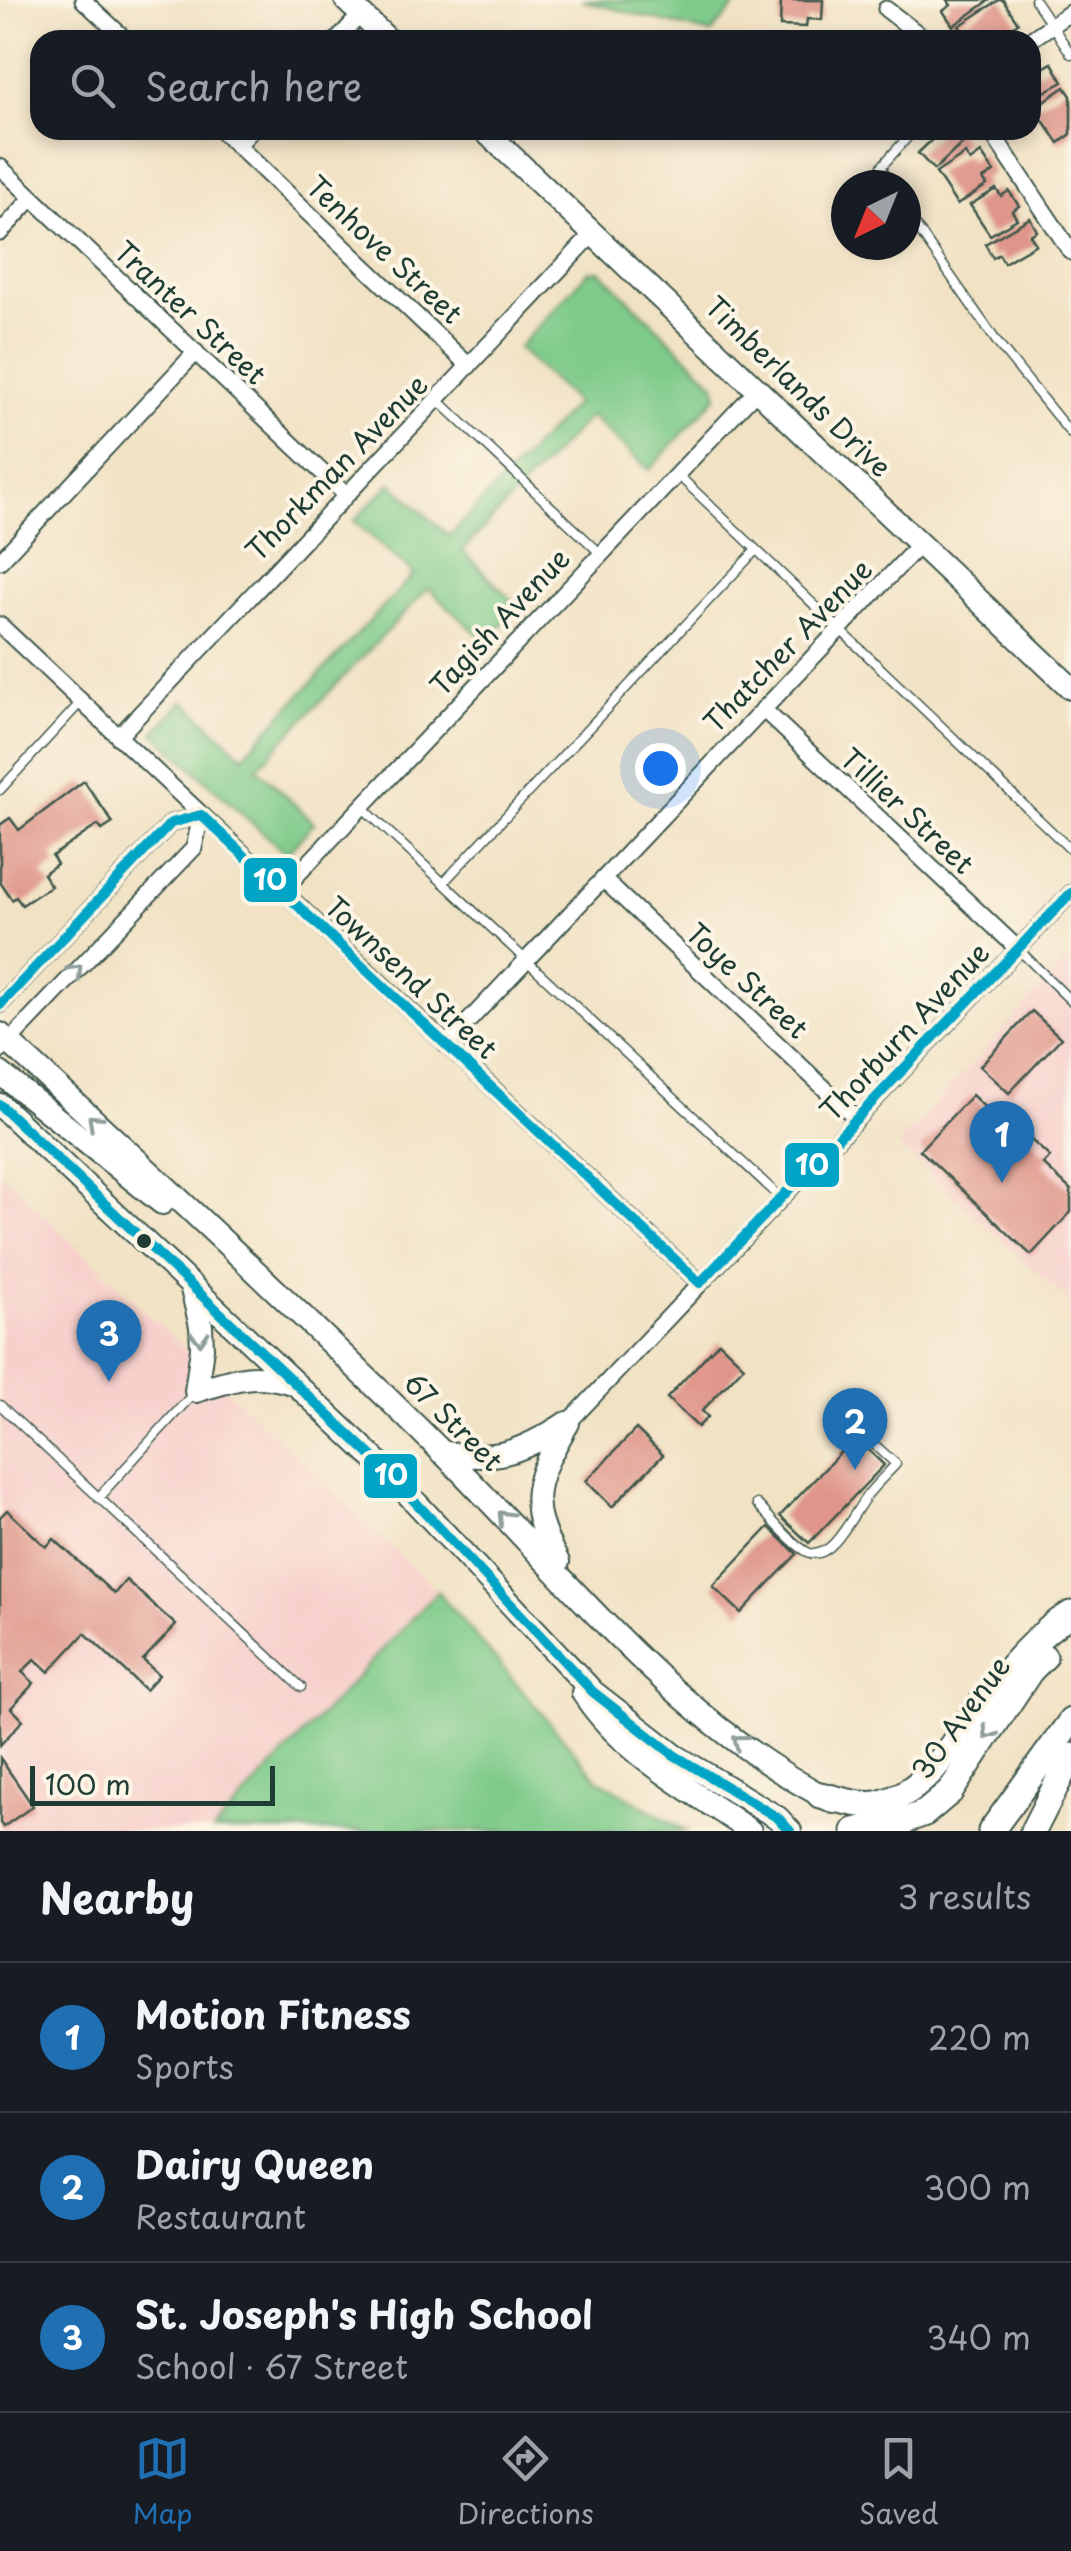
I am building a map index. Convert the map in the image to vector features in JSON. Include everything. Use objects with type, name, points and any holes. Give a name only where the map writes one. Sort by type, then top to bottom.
[{"type":"main road","points":[[353,7],[377,30]]},
{"type":"main road","name":"Timberlands Drive","points":[[495,140],[1071,688]]},
{"type":"main road","name":"67 Street","points":[[2,1042],[297,1311],[650,1666],[707,1717],[744,1746],[820,1794],[890,1827]]},
{"type":"main road","points":[[0,1073],[297,1311]]},
{"type":"main road","points":[[0,1104],[376,1460],[562,1661],[647,1736],[778,1818],[790,1831]]},
{"type":"main road","points":[[0,1127],[40,1142]]},
{"type":"main road","points":[[191,1286],[201,1326],[196,1391],[254,1376],[300,1386]]},
{"type":"main road","points":[[441,1452],[467,1456],[526,1449],[568,1422]]},
{"type":"main road","points":[[568,1422],[536,1487],[539,1520],[569,1583]]},
{"type":"main road","points":[[820,1794],[868,1805],[893,1798],[921,1782],[1019,1660],[1071,1614]]},
{"type":"main road","name":"30 Avenue","points":[[855,1831],[890,1827],[924,1814],[950,1792],[1030,1672],[1071,1629]]},
{"type":"main road","points":[[562,1661],[598,1717],[624,1742],[661,1772],[750,1831]]},
{"type":"main road","points":[[991,1831],[1071,1721]]},
{"type":"main road","points":[[1033,1831],[1071,1756]]},
{"type":"street","points":[[84,0],[116,30]]},
{"type":"street","points":[[341,30],[353,7]]},
{"type":"street","points":[[886,8],[914,30]]},
{"type":"street","points":[[1041,33],[1071,12]]},
{"type":"street","name":"Tenhove Street","points":[[231,140],[469,366]]},
{"type":"street","points":[[237,146],[243,140]]},
{"type":"street","points":[[997,140],[1071,252]]},
{"type":"street","name":"Tranter Street","points":[[0,167],[345,494]]},
{"type":"street","points":[[0,233],[32,198]]},
{"type":"street","name":"Thorkman Avenue","points":[[118,737],[594,234]]},
{"type":"street","points":[[0,560],[196,352]]},
{"type":"street","name":"Tagish Avenue","points":[[282,891],[757,390]]},
{"type":"street","name":"Thatcher Avenue","points":[[446,1045],[920,544]]},
{"type":"street","name":"Townsend Street","points":[[0,626],[700,1284]]},
{"type":"street","name":"Tillier Street","points":[[763,709],[1018,949]]},
{"type":"street","points":[[0,1004],[170,823],[201,815],[194,848],[2,1042]]},
{"type":"street","name":"Toye Street","points":[[602,879],[857,1118]]},
{"type":"street","name":"Thorburn Avenue","points":[[568,1422],[1071,894]]},
{"type":"lane","points":[[1035,0],[1071,54]]},
{"type":"lane","points":[[883,170],[882,166],[905,140]]},
{"type":"lane","points":[[921,233],[999,345],[1071,434]]},
{"type":"lane","points":[[437,399],[600,553]]},
{"type":"lane","points":[[676,473],[1071,850]]},
{"type":"lane","points":[[443,882],[756,550]]},
{"type":"lane","points":[[0,790],[81,702]]},
{"type":"lane","points":[[362,807],[781,1198]]},
{"type":"lane","points":[[1018,949],[1071,1001]]},
{"type":"lane","points":[[98,1498],[196,1391]]},
{"type":"lane","points":[[0,1405],[301,1687]]},
{"type":"lane","points":[[757,1504],[806,1552],[826,1551],[836,1541],[867,1496],[896,1464],[842,1414]]},
{"type":"shaded area","points":[[1071,956],[1071,1303],[898,1145]]},
{"type":"shaded area","points":[[0,1173],[437,1591],[213,1831],[0,1831]]},
{"type":"green space","points":[[581,0],[740,0],[714,30],[696,30]]},
{"type":"green space","points":[[600,271],[715,384],[717,396],[649,470],[590,416],[462,551],[519,607],[485,641],[428,588],[257,768],[314,823],[286,854],[154,733],[183,700],[243,756],[414,574],[354,521],[391,483],[449,536],[576,403],[518,348],[588,272]]},
{"type":"green space","points":[[437,1591],[599,1780],[686,1831],[213,1831]]},
{"type":"building","points":[[781,0],[823,0],[822,20],[807,19],[806,27],[780,26]]},
{"type":"building","points":[[947,0],[990,0],[953,26],[943,11],[951,5]]},
{"type":"building","points":[[999,0],[1003,0],[1018,23],[1008,30],[962,30],[959,26]]},
{"type":"building","points":[[1052,63],[1063,82],[1041,94],[1041,69]]},
{"type":"building","points":[[1065,87],[1071,96],[1071,134],[1059,143],[1041,118],[1041,103]]},
{"type":"building","points":[[932,140],[965,141],[934,170],[918,153]]},
{"type":"building","points":[[981,153],[994,172],[983,179],[987,185],[957,205],[936,173],[965,154],[970,161]]},
{"type":"building","points":[[996,189],[1001,196],[1009,191],[1019,206],[1012,211],[1017,219],[990,235],[970,205]]},
{"type":"building","points":[[1030,218],[1037,231],[1030,235],[1036,244],[1004,263],[999,254],[993,258],[985,244]]},
{"type":"building","points":[[84,781],[113,823],[102,830],[98,825],[52,856],[57,864],[43,874],[51,886],[22,905],[16,897],[12,900],[0,882],[0,825],[10,818],[19,830]]},
{"type":"building","points":[[1032,1011],[1061,1038],[1009,1093],[980,1066]]},
{"type":"building","points":[[972,1095],[1011,1133],[1017,1127],[1050,1157],[1043,1164],[1071,1190],[1071,1212],[1031,1255],[920,1150]]},
{"type":"building","points":[[719,1342],[744,1366],[702,1411],[708,1417],[698,1427],[667,1398]]},
{"type":"building","points":[[636,1429],[663,1455],[612,1507],[586,1481]]},
{"type":"building","points":[[855,1437],[884,1465],[809,1543],[780,1516]]},
{"type":"building","points":[[7,1510],[46,1547],[54,1539],[114,1594],[126,1580],[176,1625],[143,1660],[159,1675],[145,1690],[85,1633],[49,1672],[35,1659],[22,1672],[34,1683],[11,1708],[23,1720],[0,1745],[0,1517]]},
{"type":"building","points":[[769,1527],[797,1554],[741,1613],[713,1586]]},
{"type":"building","points":[[0,1758],[33,1806],[3,1827],[0,1823]]},
{"type":"transit line","name":"10","points":[[0,1005],[171,823],[201,815],[700,1283],[1071,893]]},
{"type":"transit line","name":"10","points":[[0,1105],[376,1460],[593,1692],[674,1755],[778,1818],[790,1831]]},
{"type":"place","name":"Motion Fitness","points":[[1002,1183]]},
{"type":"place","name":"St. Joseph's High School","points":[[109,1382]]},
{"type":"place","name":"Dairy Queen","points":[[855,1470]]}]
